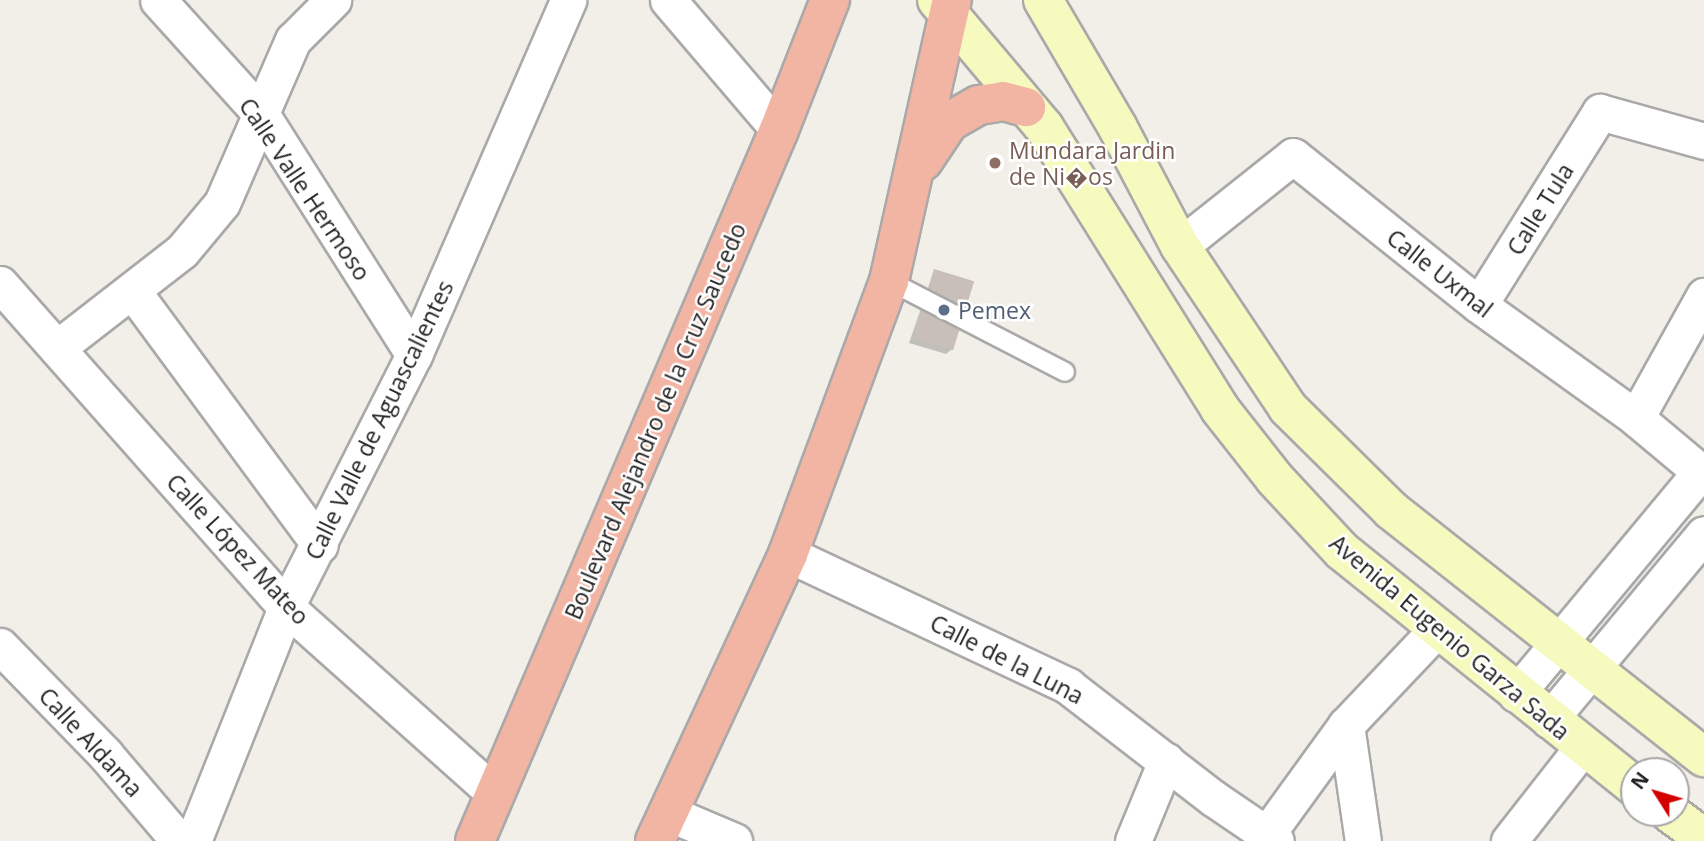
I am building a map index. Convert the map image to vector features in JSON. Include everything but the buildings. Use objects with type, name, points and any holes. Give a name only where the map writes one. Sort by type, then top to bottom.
[{"type":"highway","name":"Boulevard Alejandro de la Cruz Saucedo","points":[[475,841],[779,130],[830,0]]},
{"type":"highway","points":[[662,827],[788,554],[889,281],[918,168],[946,3]]},
{"type":"highway","points":[[918,168],[949,122],[979,105],[1003,101],[1026,107]]},
{"type":"main road","points":[[1043,0],[1118,128],[1180,246],[1288,408],[1391,510],[1704,757]]},
{"type":"main road","name":"Avenida Eugenio Garza Sada","points":[[946,3],[1044,127],[1220,409],[1267,469],[1342,551],[1582,748],[1620,776]]},
{"type":"main road","points":[[1689,827],[1704,838]]},
{"type":"street","name":"Calle Valle Hermoso","points":[[158,0],[261,114],[414,355]]},
{"type":"street","points":[[57,348],[134,293],[182,251],[222,203],[293,40],[333,0]]},
{"type":"street","name":"Calle Valle de Aguascalientes","points":[[193,841],[286,607],[320,545],[414,355],[568,0]]},
{"type":"street","points":[[668,0],[779,130]]},
{"type":"street","name":"Calle Tula","points":[[1479,305],[1600,112],[1704,141]]},
{"type":"street","name":"Calle Uxmal","points":[[1180,246],[1293,156],[1479,305],[1636,418],[1702,474]]},
{"type":"street","name":"Calle López Mateo","points":[[0,284],[286,607],[495,794]]},
{"type":"street","points":[[134,293],[320,545]]},
{"type":"street","points":[[1636,418],[1704,296]]},
{"type":"street","points":[[1516,694],[1702,474]]},
{"type":"street","points":[[1549,720],[1704,534]]},
{"type":"street","name":"Calle de la Luna","points":[[788,554],[1068,686],[1272,837]]},
{"type":"street","points":[[1272,837],[1346,725],[1436,629]]},
{"type":"street","name":"Calle Aldama","points":[[0,646],[105,754],[179,841]]},
{"type":"street","points":[[1346,725],[1363,841]]},
{"type":"street","points":[[1509,841],[1582,748]]},
{"type":"street","points":[[1133,841],[1166,761]]},
{"type":"street","points":[[662,827],[734,841]]},
{"type":"lane","points":[[889,281],[1065,372]]},
{"type":"place","name":"Mundara Jardin de Ni�os","points":[[995,163]]},
{"type":"place","name":"Pemex","points":[[944,310]]}]
